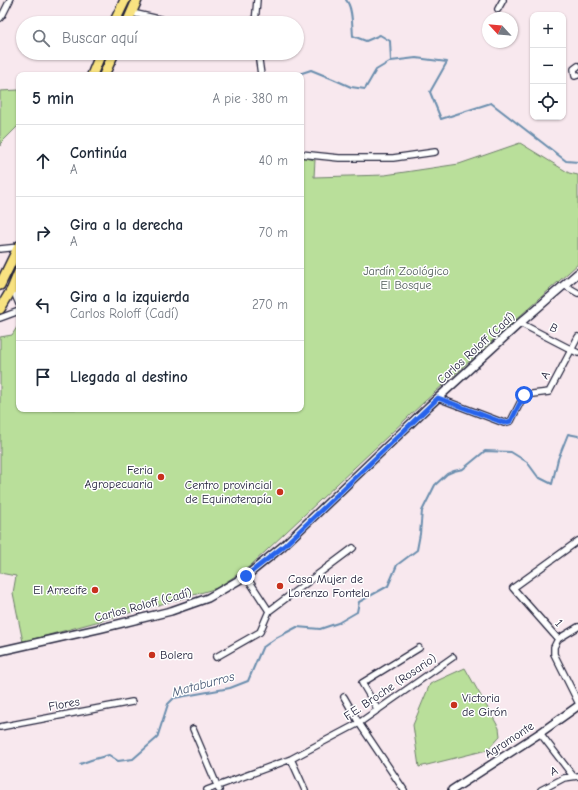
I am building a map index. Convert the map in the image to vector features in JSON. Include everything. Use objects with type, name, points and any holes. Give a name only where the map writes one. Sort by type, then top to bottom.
[{"type":"main road","points":[[117,16],[125,0]]},
{"type":"main road","points":[[130,16],[137,0]]},
{"type":"main road","points":[[93,72],[98,60]]},
{"type":"main road","points":[[105,72],[111,60]]},
{"type":"main road","points":[[0,285],[16,263]]},
{"type":"main road","points":[[0,309],[16,279]]},
{"type":"street","points":[[0,18],[10,0]]},
{"type":"street","points":[[256,16],[257,0]]},
{"type":"street","points":[[498,9],[503,0]]},
{"type":"street","points":[[132,13],[146,16]]},
{"type":"street","points":[[259,60],[261,72]]},
{"type":"street","points":[[578,66],[574,69],[575,76],[578,75]]},
{"type":"street","points":[[304,154],[339,158],[393,158],[435,152]]},
{"type":"street","points":[[1,249],[16,246]]},
{"type":"street","points":[[1,249],[16,263]]},
{"type":"street","name":"Carlos Roloff (Cadí)","points":[[0,650],[172,611],[208,598],[246,576],[284,546],[438,398],[520,323],[578,273]]},
{"type":"street","points":[[14,283],[16,297]]},
{"type":"street","points":[[564,285],[578,293]]},
{"type":"street","points":[[0,318],[16,312]]},
{"type":"street","name":"B","points":[[520,323],[578,353]]},
{"type":"street","name":"A","points":[[438,398],[504,423],[511,421],[524,395],[549,392],[578,336]]},
{"type":"street","name":"1","points":[[578,541],[513,588],[558,639],[554,646],[554,654],[578,702]]},
{"type":"street","points":[[216,657],[260,632],[269,611],[353,548]]},
{"type":"street","points":[[246,576],[269,611]]},
{"type":"street","points":[[558,639],[578,627]]},
{"type":"street","points":[[378,710],[362,683],[419,648]]},
{"type":"street","name":"F.E. Broche (Rosario)","points":[[207,790],[218,788],[291,759],[359,723],[453,657]]},
{"type":"street","points":[[344,697],[359,723],[404,790]]},
{"type":"street","name":"Flores","points":[[0,727],[132,702]]},
{"type":"street","name":"Agramonte","points":[[452,790],[540,733],[578,706]]},
{"type":"street","points":[[193,729],[218,788]]},
{"type":"street","points":[[540,733],[575,776]]},
{"type":"street","points":[[291,759],[305,790]]},
{"type":"street","name":"A","points":[[541,790],[564,778],[575,776]]},
{"type":"green space","points":[[16,90],[16,128],[0,144],[0,91]]},
{"type":"green space","name":"Jardín Zoológico El Bosque","points":[[520,143],[569,173],[578,175],[578,264],[424,402],[250,566],[217,588],[23,642],[13,593],[16,576],[0,573],[0,337],[12,335],[16,329],[16,412],[304,412],[304,158],[315,160],[314,177],[385,175],[459,164]]},
{"type":"green space","name":"Victoria de Girón","points":[[465,668],[499,728],[500,736],[487,750],[419,767],[413,725],[430,684]]},
{"type":"waterway","points":[[346,0],[351,12],[353,36],[366,41],[380,35],[390,41],[391,61],[416,58],[447,62],[430,92],[441,119],[491,103],[566,161],[578,162]]},
{"type":"waterway","points":[[304,72],[311,70],[351,87],[365,89],[376,70],[391,61]]},
{"type":"waterway","name":"Mataburros","points":[[80,764],[109,755],[118,761],[133,759],[157,738],[168,704],[174,698],[230,688],[248,681],[262,648],[276,638],[297,627],[320,629],[338,623],[357,612],[359,602],[388,586],[397,565],[417,550],[422,511],[435,485],[447,474],[463,469],[485,451],[511,452],[527,462],[538,477],[552,484],[558,459],[568,434],[578,436]]},
{"type":"place","name":"Feria Agropecuaria","points":[[161,477]]},
{"type":"place","name":"Centro provincial de Equinoterapía","points":[[280,492]]},
{"type":"place","name":"Casa Mujer de Lorenzo Fontela","points":[[280,586]]},
{"type":"place","name":"El Arrecife","points":[[95,590]]},
{"type":"place","name":"Bolera","points":[[152,655]]},
{"type":"place","name":"Victoria de Girón","points":[[454,705]]},
{"type":"route","points":[[246,576],[284,546],[438,398],[504,423],[511,421],[524,395]]}]
